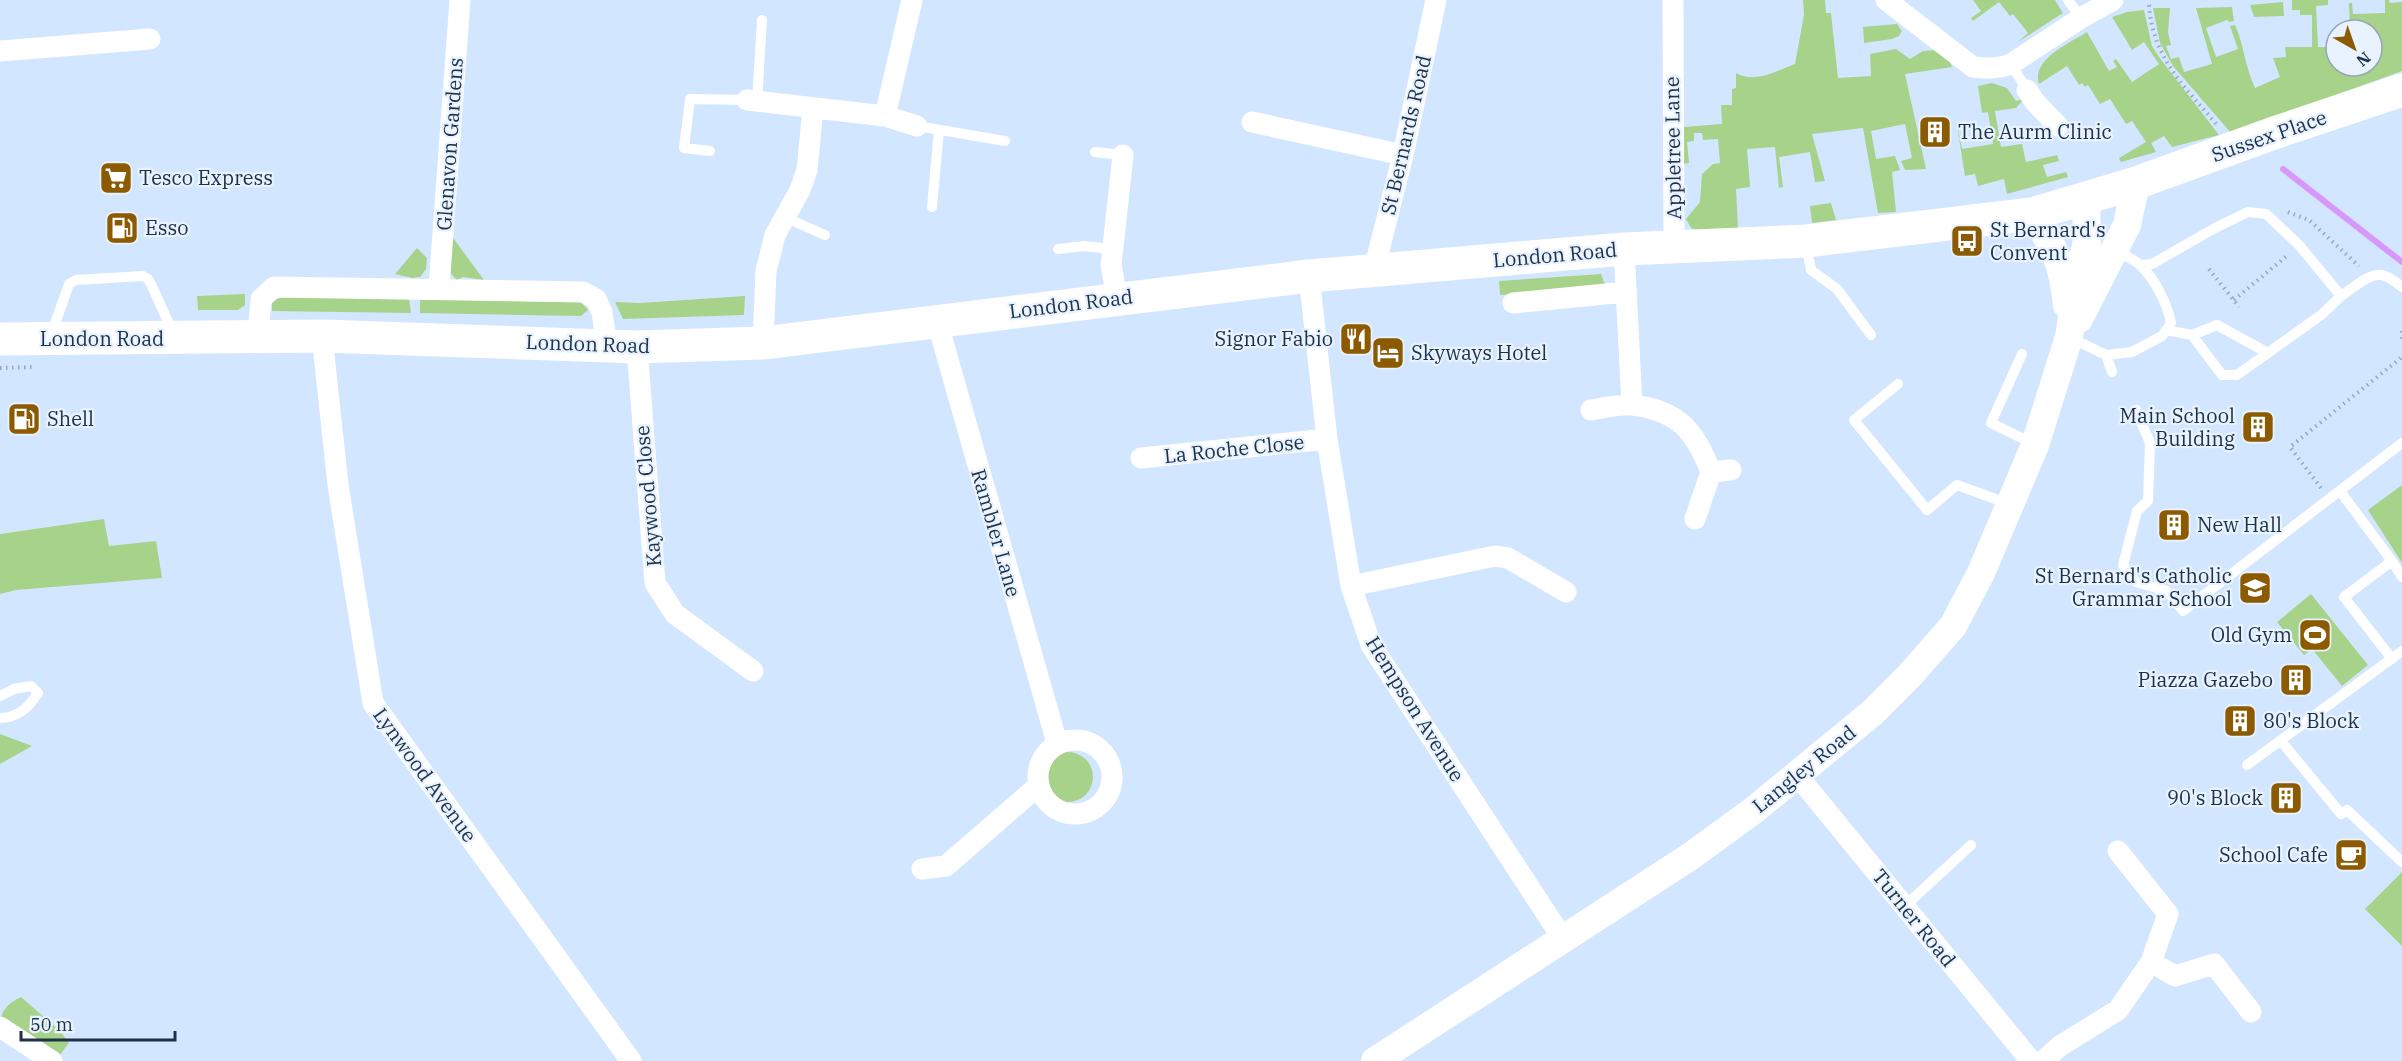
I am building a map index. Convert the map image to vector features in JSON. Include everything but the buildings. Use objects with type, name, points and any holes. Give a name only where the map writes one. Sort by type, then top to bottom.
[{"type":"main road","name":"Sussex Place","points":[[2136,183],[2402,90]]},
{"type":"main road","name":"London Road","points":[[0,339],[322,336],[622,347],[763,343],[1309,276],[1624,249],[1806,241],[2032,214],[2136,183]]},
{"type":"street","name":"Glenavon Gardens","points":[[439,288],[460,0]]},
{"type":"street","points":[[885,116],[912,0]]},
{"type":"street","name":"St Bernards Road","points":[[1374,270],[1403,155],[1436,0]]},
{"type":"street","name":"Appletree Lane","points":[[1673,0],[1674,247]]},
{"type":"street","points":[[1886,0],[1973,67],[1994,69],[2011,64],[2113,0]]},
{"type":"street","points":[[0,51],[150,39]]},
{"type":"street","points":[[2027,90],[2034,102],[2058,126]]},
{"type":"street","points":[[752,101],[885,116],[917,126]]},
{"type":"street","points":[[763,343],[766,271],[775,235],[800,190],[807,170],[813,108]]},
{"type":"street","points":[[1252,122],[1403,155]]},
{"type":"street","points":[[1117,298],[1110,265],[1123,155]]},
{"type":"street","name":"Langley Road","points":[[2069,337],[2127,225],[2136,183]]},
{"type":"street","name":"Langley Road","points":[[1375,1061],[1691,856],[1797,775],[1872,713],[1910,675],[1953,626],[1981,573],[2035,445],[2069,337],[2087,241],[2086,198]]},
{"type":"street","name":"Langley Road","points":[[2032,214],[2051,241],[2061,267],[2065,282],[2069,337]]},
{"type":"street","points":[[1624,249],[1632,405]]},
{"type":"street","name":"Hempson Avenue","points":[[1309,276],[1327,439],[1351,586],[1371,645],[1563,939]]},
{"type":"street","points":[[258,336],[261,299],[274,287],[439,288]]},
{"type":"street","name":"Kaywood Close","points":[[439,288],[583,292],[597,299],[622,347],[655,583],[675,614],[753,671]]},
{"type":"street","points":[[1513,303],[1626,292]]},
{"type":"street","name":"Rambler Lane","points":[[937,321],[1057,743]]},
{"type":"street","name":"Lynwood Avenue","points":[[322,336],[338,485],[373,703],[631,1061]]},
{"type":"street","points":[[1591,410],[1632,405],[1676,417],[1721,471],[1707,489],[1695,519]]},
{"type":"street","name":"La Roche Close","points":[[1141,458],[1327,439]]},
{"type":"street","points":[[1351,586],[1495,556],[1508,558],[1566,592]]},
{"type":"street","points":[[1069,739],[1082,740],[1103,751],[1110,762],[1113,774],[1112,786],[1098,807],[1075,815],[1062,812],[1052,806],[1043,797],[1038,786],[1039,766],[1043,757],[1057,743],[1069,739]]},
{"type":"street","name":"Turner Road","points":[[1797,775],[2031,1061]]},
{"type":"street","points":[[922,868],[946,866],[1038,786]]},
{"type":"street","points":[[2043,1061],[2060,1046],[2118,1010],[2151,962],[2168,914],[2118,851]]},
{"type":"street","points":[[2151,962],[2175,976],[2214,964],[2252,1012]]},
{"type":"street","points":[[0,1026],[52,1061]]},
{"type":"lane","points":[[2068,0],[2081,18]]},
{"type":"lane","points":[[710,151],[684,148],[690,99],[752,101],[762,20]]},
{"type":"lane","points":[[2011,64],[2027,90]]},
{"type":"lane","points":[[917,126],[1005,141]]},
{"type":"lane","points":[[932,207],[939,130]]},
{"type":"lane","points":[[1095,152],[1123,155]]},
{"type":"lane","points":[[2140,265],[2152,264],[2248,212],[2266,214],[2299,246],[2341,296]]},
{"type":"lane","points":[[784,217],[825,235]]},
{"type":"lane","points":[[1806,241],[1811,270],[1837,289],[1871,335]]},
{"type":"lane","points":[[1058,249],[1084,246],[1112,249]]},
{"type":"lane","points":[[2069,337],[2106,355],[2132,352],[2162,336],[2170,323],[2168,310],[2140,265],[2116,250]]},
{"type":"lane","points":[[2192,335],[2222,375],[2237,375],[2367,279],[2380,274],[2402,287]]},
{"type":"lane","points":[[49,339],[69,284],[76,280],[143,276],[152,286],[176,339]]},
{"type":"lane","points":[[2166,330],[2192,335],[2217,325],[2268,353]]},
{"type":"lane","points":[[2022,354],[1990,423],[2035,445]]},
{"type":"lane","points":[[2106,355],[2112,372]]},
{"type":"lane","points":[[1898,384],[1854,420],[1926,510],[1957,485],[2010,504]]},
{"type":"lane","points":[[2136,410],[2151,443],[2148,501],[2137,511],[2123,565],[2136,582],[2167,591],[2183,611],[2402,443]]},
{"type":"lane","points":[[2340,491],[2402,577]]},
{"type":"lane","points":[[2392,561],[2344,597],[2392,659]]},
{"type":"lane","points":[[2247,765],[2402,651]]},
{"type":"lane","points":[[0,696],[14,689],[31,686],[38,693],[30,705],[11,718],[0,718]]},
{"type":"lane","points":[[2281,741],[2341,814],[2347,810],[2402,862]]},
{"type":"lane","points":[[1905,906],[1971,845]]},
{"type":"path","points":[[2149,5],[2155,40],[2161,54],[2180,81],[2222,130]]},
{"type":"path","points":[[2234,300],[2319,229]]},
{"type":"path","points":[[2209,269],[2239,307]]},
{"type":"path","points":[[2402,331],[2402,341]]},
{"type":"path","points":[[2329,499],[2290,447],[2402,357]]},
{"type":"green space","points":[[1803,0],[1825,0],[1826,13],[1831,13],[1838,78],[1871,76],[1870,54],[1896,49],[1910,59],[1923,51],[1936,50],[1950,62],[1952,67],[1905,74],[1926,169],[1905,170],[1901,161],[1912,158],[1905,124],[1871,131],[1876,159],[1895,156],[1900,170],[1892,172],[1896,212],[1878,213],[1863,128],[1812,134],[1825,181],[1815,182],[1810,152],[1779,157],[1783,187],[1779,188],[1775,147],[1747,149],[1750,187],[1736,189],[1738,228],[1696,230],[1691,228],[1686,219],[1700,202],[1702,174],[1713,164],[1720,163],[1718,139],[1703,140],[1702,133],[1694,133],[1694,141],[1687,142],[1689,163],[1684,164],[1684,127],[1722,124],[1721,105],[1732,105],[1732,89],[1736,88],[1736,73],[1758,77],[1795,64],[1804,15]]},
{"type":"green space","points":[[1973,0],[2055,0],[2063,13],[2018,42],[2028,33],[2013,14],[2010,16],[1999,2],[1973,21],[1971,18],[1981,11]]},
{"type":"green space","points":[[2292,0],[2328,0],[2328,5],[2316,6],[2318,47],[2324,47],[2324,78],[2383,78],[2231,133],[2173,66],[2160,43],[2153,8],[2170,8],[2168,32],[2171,45],[2166,46],[2171,59],[2179,57],[2184,72],[2212,64],[2196,8],[2232,7],[2234,21],[2227,20],[2206,28],[2216,57],[2238,49],[2230,26],[2235,25],[2255,88],[2280,77],[2273,58],[2286,57],[2285,47],[2312,47],[2312,15],[2300,15],[2300,10],[2292,10]]},
{"type":"green space","points":[[2385,0],[2389,0],[2390,3],[2402,2],[2402,71],[2384,78],[2384,18],[2350,18],[2349,3],[2352,3],[2353,14],[2385,13]]},
{"type":"green space","points":[[2283,2],[2284,16],[2254,17],[2250,5]]},
{"type":"green space","points":[[2144,10],[2152,46],[2219,135],[2172,147],[2164,136],[2151,143],[2156,152],[2121,162],[2119,158],[2146,142],[2132,121],[2126,124],[2110,99],[2100,104],[2088,85],[2085,87],[2082,83],[2079,85],[2067,66],[2039,84],[2038,75],[2046,59],[2087,32],[2109,71],[2117,67],[2113,61],[2116,59],[2132,82],[2159,64],[2144,42],[2132,50],[2112,17]]},
{"type":"green space","points":[[1897,24],[1902,31],[1899,36],[1864,43],[1863,27]]},
{"type":"green space","points":[[1992,83],[2007,88],[2016,101],[2024,99],[2016,108],[1995,111],[2001,147],[2022,144],[2026,162],[2057,155],[2059,161],[2043,165],[2047,177],[2066,172],[2068,177],[2007,194],[2004,179],[1978,186],[1975,174],[1965,176],[1956,119],[1962,149],[1993,144],[1988,112],[1982,113],[1978,86]]},
{"type":"green space","points":[[1831,203],[1836,220],[1812,223],[1810,206]]},
{"type":"green space","points":[[451,235],[484,280],[463,277],[457,280],[446,268]]},
{"type":"green space","points":[[417,248],[427,258],[426,269],[420,277],[412,278],[395,274]]},
{"type":"green space","points":[[1601,274],[1606,287],[1500,295],[1499,281]]},
{"type":"green space","points":[[245,294],[245,305],[238,310],[198,310],[197,296]]},
{"type":"green space","points":[[285,295],[409,298],[411,313],[272,311],[272,302]]},
{"type":"green space","points":[[745,296],[744,315],[623,319],[615,302],[640,303]]},
{"type":"green space","points":[[420,299],[581,302],[588,310],[581,316],[420,313]]},
{"type":"green space","points":[[2402,485],[2402,563],[2368,510]]},
{"type":"green space","points":[[104,519],[109,546],[156,541],[162,578],[16,590],[0,594],[0,534]]},
{"type":"green space","name":"Old Gym","points":[[2311,594],[2368,665],[2342,686],[2312,649],[2304,655],[2277,622]]},
{"type":"green space","points":[[0,734],[32,746],[0,764]]},
{"type":"green space","points":[[1063,752],[1073,752],[1086,759],[1093,772],[1093,782],[1086,795],[1073,802],[1063,802],[1054,798],[1047,791],[1043,782],[1043,772],[1047,763],[1054,756]]},
{"type":"green space","points":[[2402,872],[2402,946],[2365,909]]},
{"type":"green space","points":[[21,997],[60,1031],[69,1043],[55,1061],[0,1027],[5,1009]]},
{"type":"waterway","points":[[2283,169],[2402,262]]},
{"type":"place","name":"The Aurm Clinic","points":[[1935,132]]},
{"type":"place","name":"Tesco Express","points":[[116,178]]},
{"type":"place","name":"Esso","points":[[122,228]]},
{"type":"place","name":"St Bernard's Convent","points":[[1967,241]]},
{"type":"place","name":"Signor Fabio","points":[[1356,339]]},
{"type":"place","name":"Skyways Hotel","points":[[1388,353]]},
{"type":"place","name":"Shell","points":[[24,419]]},
{"type":"place","name":"Main School Building","points":[[2258,427]]},
{"type":"place","name":"New Hall","points":[[2174,525]]},
{"type":"place","name":"St Bernard's Catholic Grammar School","points":[[2255,588]]},
{"type":"place","name":"Old Gym","points":[[2315,635]]},
{"type":"place","name":"Piazza Gazebo","points":[[2296,680]]},
{"type":"place","name":"80's Block","points":[[2240,721]]},
{"type":"place","name":"90's Block","points":[[2286,798]]},
{"type":"place","name":"School Cafe","points":[[2351,855]]}]
